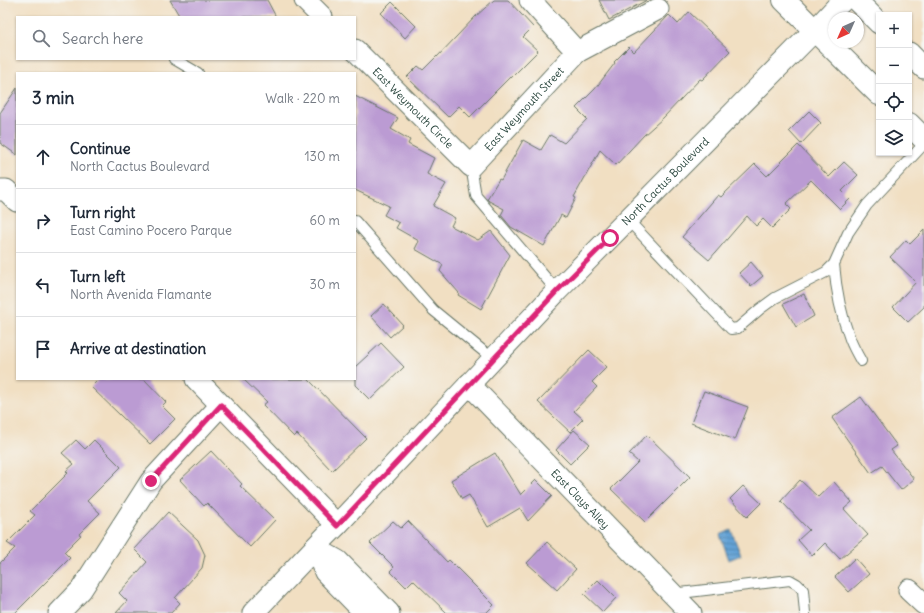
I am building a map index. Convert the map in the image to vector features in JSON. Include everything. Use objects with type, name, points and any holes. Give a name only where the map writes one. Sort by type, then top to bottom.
[{"type":"main road","points":[[784,0],[876,91]]},
{"type":"main road","points":[[912,127],[924,139]]},
{"type":"street","points":[[305,0],[321,16]]},
{"type":"street","points":[[530,0],[577,52]]},
{"type":"street","name":"North Cactus Boulevard","points":[[253,613],[337,526],[557,291],[843,0]]},
{"type":"street","points":[[856,0],[876,20]]},
{"type":"street","name":"East Weymouth Street","points":[[471,166],[577,52],[658,9]]},
{"type":"street","name":"East Weymouth Circle","points":[[356,51],[471,166]]},
{"type":"street","points":[[912,56],[924,68]]},
{"type":"street","points":[[197,380],[337,526]]},
{"type":"street","name":"East Clays Alley","points":[[469,384],[691,613]]},
{"type":"street","points":[[59,613],[81,590],[151,481],[221,405]]},
{"type":"street","points":[[315,548],[325,572],[366,613]]},
{"type":"street","points":[[315,548],[338,561],[389,613]]},
{"type":"street","points":[[909,590],[924,604]]},
{"type":"lane","points":[[176,60],[196,72]]},
{"type":"lane","points":[[628,220],[731,329],[738,328],[775,298],[826,272],[834,264],[848,233],[867,205],[924,144]]},
{"type":"lane","points":[[471,166],[476,196],[557,291]]},
{"type":"lane","points":[[356,222],[433,310],[493,359]]},
{"type":"lane","points":[[834,264],[839,301],[850,339],[861,361]]},
{"type":"lane","points":[[672,594],[790,580],[803,590],[805,613]]},
{"type":"water","points":[[731,530],[741,555],[729,560],[720,535]]},
{"type":"building","points":[[170,0],[267,0],[275,16],[179,16]]},
{"type":"building","points":[[494,0],[508,0],[533,27],[523,37],[538,51],[470,117],[459,106],[448,117],[407,77],[418,66],[423,70],[476,16]]},
{"type":"building","points":[[599,0],[647,0],[609,20]]},
{"type":"building","points":[[392,2],[416,26],[405,38],[381,13]]},
{"type":"building","points":[[689,12],[730,51],[644,135],[616,165],[600,150],[574,197],[576,198],[566,218],[561,215],[544,246],[511,227],[501,215],[504,209],[487,199],[499,179],[501,180],[523,140],[541,150],[550,135],[564,143],[587,119],[576,108],[595,89],[615,63],[614,62],[629,47],[634,52],[669,15],[678,24]]},
{"type":"building","points":[[16,89],[16,154],[0,143],[0,113]]},
{"type":"building","points":[[356,97],[398,118],[391,129],[410,140],[408,144],[434,158],[427,174],[446,184],[433,206],[455,218],[451,226],[478,240],[491,231],[510,255],[481,309],[458,295],[459,293],[440,271],[443,265],[415,249],[419,241],[396,228],[399,223],[384,215],[389,206],[356,190]]},
{"type":"building","points":[[809,111],[821,123],[801,144],[789,131]]},
{"type":"building","points":[[798,145],[829,177],[844,162],[858,175],[842,191],[850,199],[840,209],[811,180],[786,204],[791,209],[772,228],[763,219],[756,226],[747,216],[709,260],[682,237],[718,195],[721,197],[755,164],[767,176]]},
{"type":"building","points":[[924,230],[924,307],[908,322],[893,307],[916,282],[890,257],[906,240],[910,244]]},
{"type":"building","points":[[751,262],[763,276],[751,286],[739,273]]},
{"type":"building","points":[[804,294],[814,316],[796,327],[783,304]]},
{"type":"building","points":[[384,304],[403,325],[390,337],[371,316]]},
{"type":"building","points":[[381,343],[404,367],[370,400],[355,385],[356,366]]},
{"type":"building","points":[[589,350],[607,367],[592,382],[597,387],[574,411],[583,419],[570,432],[538,402]]},
{"type":"building","points":[[98,380],[145,380],[166,402],[162,406],[175,419],[150,444],[91,387]]},
{"type":"building","points":[[244,380],[309,380],[366,438],[332,471],[297,434],[294,437],[263,405],[267,402]]},
{"type":"building","points":[[704,391],[748,407],[735,440],[691,423]]},
{"type":"building","points":[[861,397],[897,446],[891,450],[914,479],[901,490],[882,466],[871,473],[832,418]]},
{"type":"building","points":[[574,430],[590,444],[570,464],[556,450]]},
{"type":"building","points":[[647,435],[690,477],[645,522],[611,489],[638,462],[629,454]]},
{"type":"building","points":[[76,440],[85,449],[94,440],[121,467],[87,501],[100,513],[64,552],[70,558],[15,613],[0,613],[0,563],[15,548],[7,543],[35,515],[30,511],[68,473],[66,471],[74,464],[62,453]]},
{"type":"building","points":[[211,451],[242,484],[240,486],[275,520],[250,547],[207,503],[204,506],[180,480]]},
{"type":"building","points":[[495,453],[521,495],[536,480],[552,496],[528,521],[520,508],[488,527],[469,495],[462,499],[451,480]]},
{"type":"building","points":[[800,480],[818,497],[834,482],[852,502],[844,509],[868,535],[840,559],[825,543],[812,556],[798,540],[809,530],[781,501]]},
{"type":"building","points":[[743,486],[761,503],[747,517],[730,499]]},
{"type":"building","points":[[168,512],[198,540],[205,555],[202,568],[175,598],[180,603],[171,613],[116,613],[127,601],[119,593],[147,562],[134,549]]},
{"type":"building","points":[[393,521],[401,528],[408,521],[447,562],[449,560],[494,605],[486,613],[447,613],[413,580],[406,587],[390,571],[394,567],[370,543]]},
{"type":"building","points":[[547,542],[576,569],[557,590],[527,563]]},
{"type":"building","points":[[855,558],[869,574],[849,592],[835,577]]},
{"type":"building","points":[[598,580],[616,598],[603,612],[584,594]]},
{"type":"route","points":[[151,481],[221,405],[337,526],[557,291],[610,238]]}]
